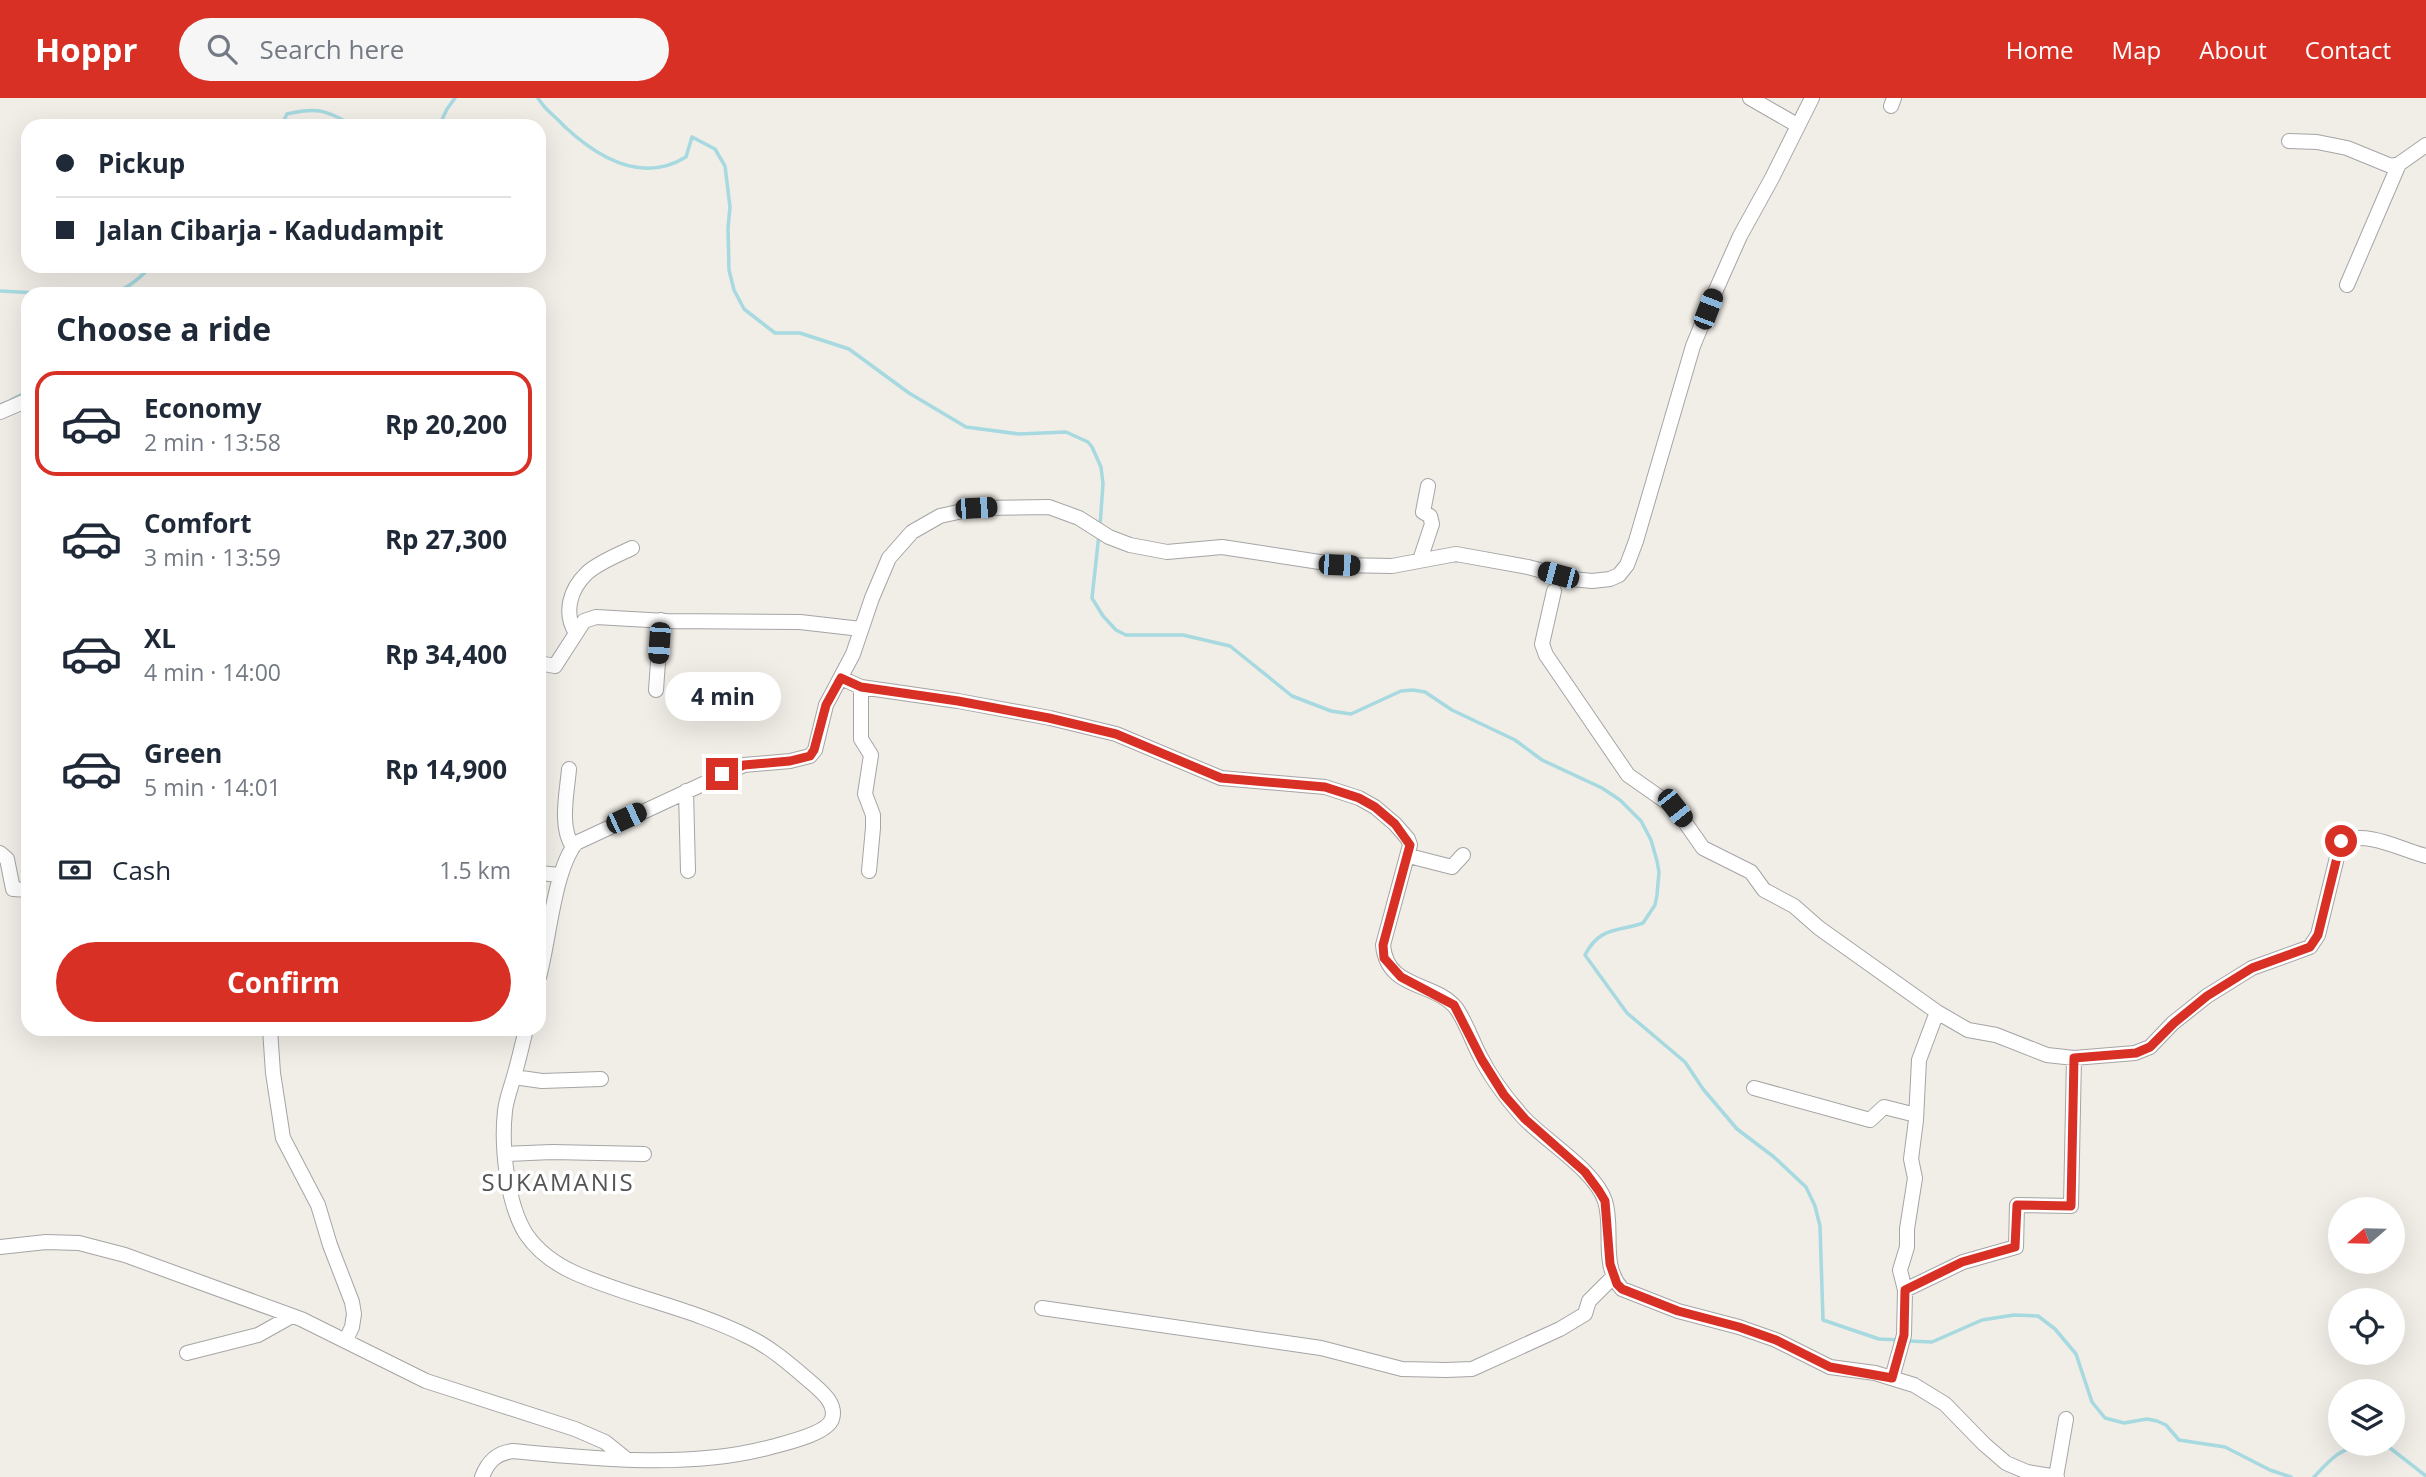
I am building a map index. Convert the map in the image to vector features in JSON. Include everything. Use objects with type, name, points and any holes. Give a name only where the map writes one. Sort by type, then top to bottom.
[{"type":"street","points":[[1750,98],[1797,125]]},
{"type":"street","points":[[546,952],[560,875],[573,847],[586,836],[744,765],[790,761],[810,756],[826,705],[853,654],[889,558],[912,532],[940,516],[976,508],[1049,507],[1079,518],[1119,541],[1167,552],[1222,547],[1339,565],[1392,566],[1456,554],[1592,582],[1619,575],[1627,565],[1636,541],[1693,346],[1711,301],[1740,236],[1812,98]]},
{"type":"street","points":[[2289,141],[2317,142],[2347,148],[2391,166],[2399,164],[2426,145]]},
{"type":"street","points":[[2347,285],[2399,164]]},
{"type":"street","points":[[0,412],[21,403]]},
{"type":"street","points":[[1420,560],[1432,524],[1430,516],[1423,512],[1429,486]]},
{"type":"street","points":[[576,633],[571,626],[568,610],[575,590],[587,573],[632,548]]},
{"type":"street","points":[[1554,591],[1542,644],[1546,655],[1628,775],[1675,808],[1703,848],[1752,872],[1764,890],[1794,906],[1819,928],[1937,1012],[1968,1030],[1996,1035],[2047,1055],[2074,1058],[2136,1053],[2150,1047],[2207,996],[2252,968],[2310,947],[2318,935],[2341,841],[2351,838],[2375,839],[2426,856]]},
{"type":"street","points":[[546,664],[555,666],[583,621],[596,617],[800,622],[861,629]]},
{"type":"street","points":[[656,690],[660,620]]},
{"type":"street","points":[[841,678],[861,687],[958,701],[1116,734],[1221,778],[1325,787],[1359,798],[1395,824],[1408,839],[1409,856],[1383,945],[1384,958],[1401,977],[1454,1005],[1482,1060],[1504,1095],[1525,1119],[1585,1172],[1599,1191],[1605,1201],[1610,1264],[1622,1289],[1650,1301],[1764,1335],[1830,1367],[1892,1378],[1914,1385],[1936,1397],[1995,1454],[2017,1469],[2056,1477],[2066,1419]]},
{"type":"street","points":[[861,687],[861,739],[871,755],[865,794],[873,816],[869,871]]},
{"type":"street","points":[[569,769],[566,824],[569,842],[573,847]]},
{"type":"street","points":[[685,791],[688,871]]},
{"type":"street","points":[[0,853],[8,862],[13,889],[21,890]]},
{"type":"street","points":[[1409,856],[1452,867],[1463,855]]},
{"type":"street","points":[[546,874],[560,875]]},
{"type":"street","points":[[1892,1378],[1904,1335],[1905,1290],[1900,1270],[1907,1247],[1915,1178],[1911,1159],[1919,1060],[1937,1012]]},
{"type":"street","points":[[271,1036],[274,1084],[283,1138],[318,1205],[352,1302],[352,1327],[346,1340]]},
{"type":"street","points":[[482,1477],[492,1460],[501,1453],[513,1451],[594,1459],[727,1457],[757,1451],[815,1433],[828,1425],[832,1418],[832,1406],[824,1394],[750,1337],[576,1273],[541,1253],[525,1233],[516,1212],[505,1154],[505,1108],[524,1036]]},
{"type":"street","points":[[1905,1290],[1962,1262],[2015,1247],[2017,1205],[2071,1206],[2074,1058]]},
{"type":"street","points":[[514,1077],[542,1081],[601,1079]]},
{"type":"street","points":[[1754,1088],[1870,1120],[1884,1107],[1916,1115]]},
{"type":"street","points":[[505,1154],[644,1154]]},
{"type":"street","points":[[0,1247],[79,1242],[125,1255],[292,1316],[426,1381],[526,1412],[605,1441],[625,1458]]},
{"type":"street","points":[[1042,1308],[1321,1348],[1402,1369],[1459,1370],[1472,1369],[1560,1329],[1585,1314],[1589,1301],[1614,1276]]},
{"type":"street","points":[[187,1353],[258,1335],[292,1316]]},
{"type":"waterway","points":[[442,119],[455,98]]},
{"type":"waterway","points":[[538,98],[591,148],[621,163],[653,168],[669,165],[686,157],[692,137],[715,149],[725,166],[730,207],[729,270],[734,290],[744,309],[775,333],[800,333],[849,349],[909,393],[966,427],[1019,434],[1066,432],[1088,442],[1101,467],[1103,484],[1100,526]]},
{"type":"waterway","points":[[284,119],[287,114],[307,111],[322,111],[341,119]]},
{"type":"waterway","points":[[127,287],[144,273]]},
{"type":"waterway","points":[[0,291],[21,292]]},
{"type":"waterway","points":[[11,400],[21,395]]},
{"type":"waterway","points":[[1099,534],[1092,598],[1116,630],[1126,635],[1183,635],[1230,646],[1292,696],[1331,711],[1351,714],[1401,691],[1425,692],[1452,710],[1515,740],[1542,760],[1602,788],[1620,800],[1641,821],[1651,840],[1659,872],[1655,905],[1643,923],[1603,935],[1585,955],[1627,1013],[1685,1062],[1703,1089],[1737,1129],[1774,1157],[1806,1187],[1820,1226],[1823,1320],[1879,1339],[1900,1340]]},
{"type":"waterway","points":[[1908,1341],[1932,1342],[1982,1320],[2014,1315],[2038,1316],[2055,1329],[2076,1354],[2092,1402],[2105,1418],[2124,1423],[2147,1419],[2157,1421],[2166,1425],[2179,1440],[2225,1447],[2270,1470],[2291,1477]]},
{"type":"waterway","points":[[2314,1477],[2336,1456]]},
{"type":"waterway","points":[[2400,1456],[2426,1476]]},
{"type":"district","name":"SUKAMANIS","points":[[558,1183]]},
{"type":"route","points":[[722,774],[744,765],[790,761],[810,756],[826,705],[841,678],[861,687],[958,701],[1116,734],[1221,778],[1325,787],[1359,798],[1395,824],[1410,845],[1383,945],[1384,958],[1401,977],[1454,1005],[1482,1060],[1504,1095],[1525,1119],[1585,1172],[1599,1191],[1605,1201],[1610,1264],[1617,1284],[1622,1289],[1678,1311],[1776,1340],[1830,1367],[1892,1378],[1904,1335],[1905,1290],[1962,1262],[2015,1247],[2017,1205],[2071,1206],[2074,1058],[2136,1053],[2150,1047],[2207,996],[2252,968],[2310,947],[2315,942],[2325,914],[2341,841]]}]
